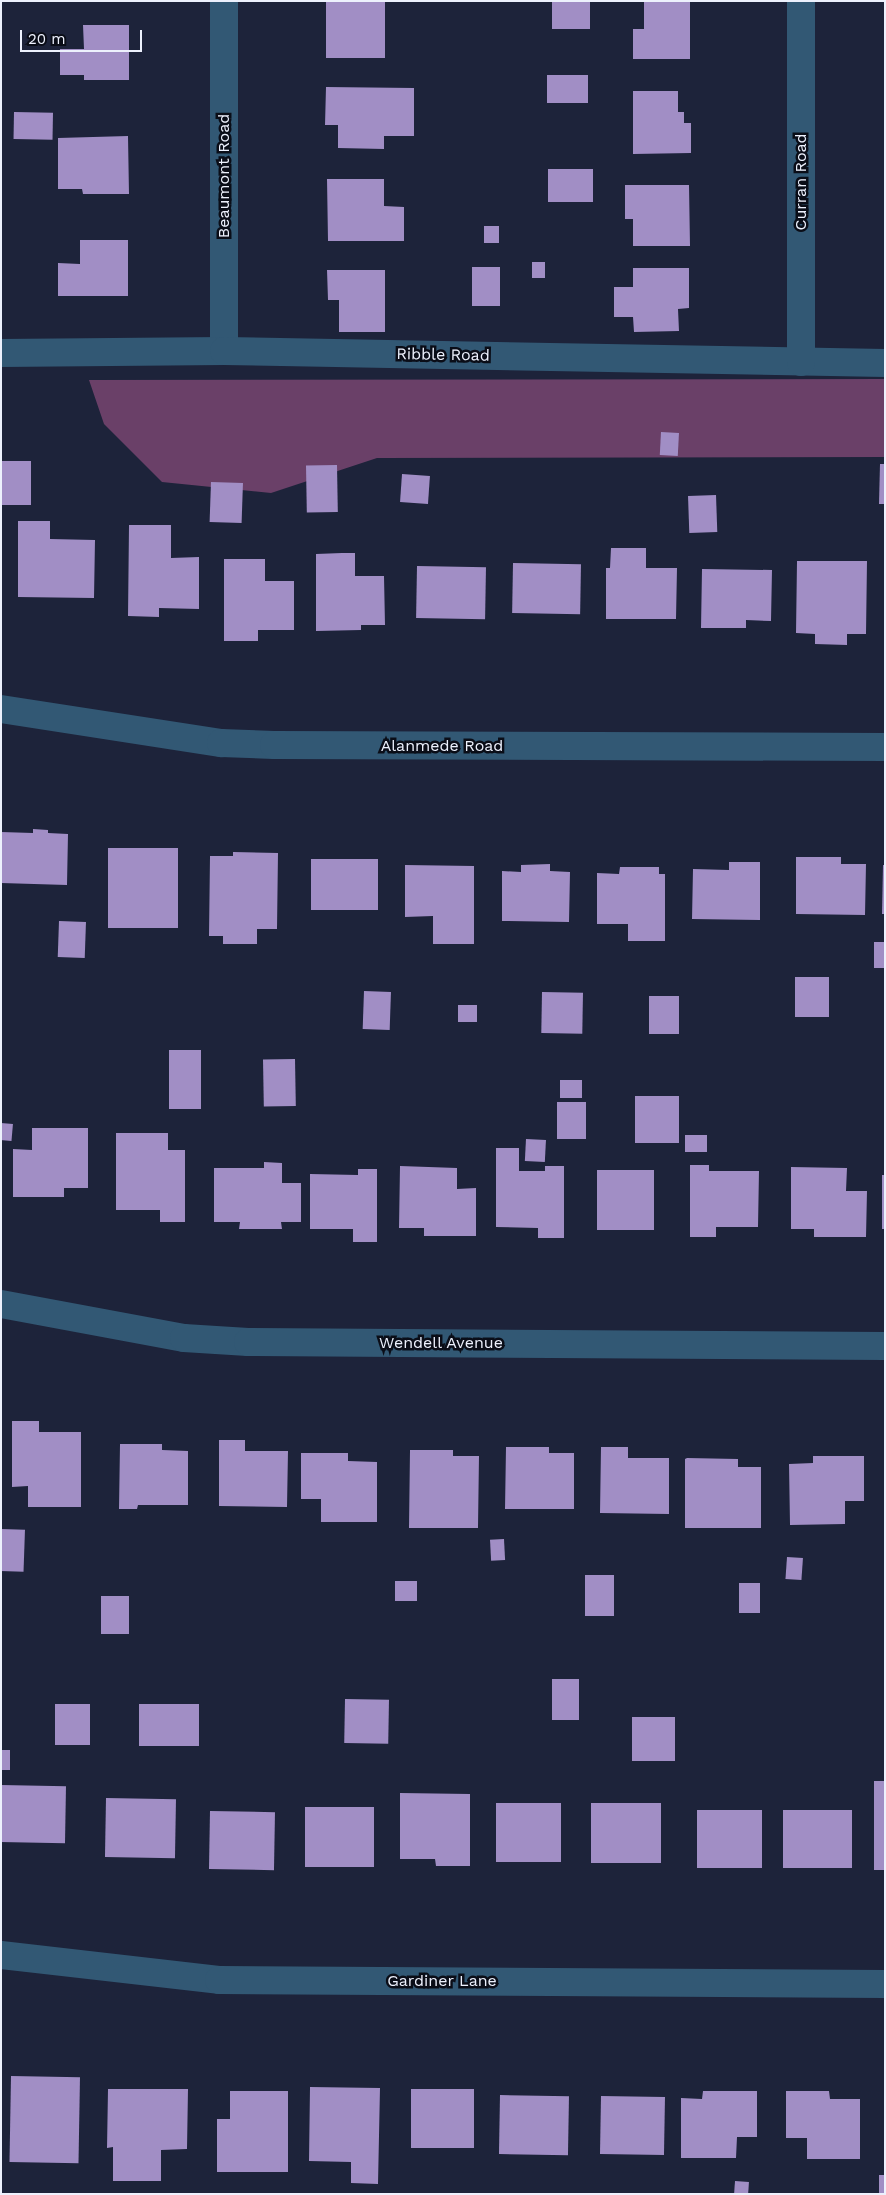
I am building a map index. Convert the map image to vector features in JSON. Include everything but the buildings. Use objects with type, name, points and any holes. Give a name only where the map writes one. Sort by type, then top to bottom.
[{"type":"street","name":"Beaumont Road","points":[[224,1],[224,351]]},
{"type":"street","name":"Curran Road","points":[[801,1],[801,362]]},
{"type":"street","name":"Ribble Road","points":[[1,353],[224,351],[885,363]]},
{"type":"street","name":"Alanmede Road","points":[[1,709],[221,743],[274,745],[885,747]]},
{"type":"street","name":"Wendell Avenue","points":[[1,1304],[184,1338],[248,1342],[885,1346]]},
{"type":"street","name":"Gardiner Lane","points":[[1,1955],[219,1980],[885,1984]]},
{"type":"shaded area","points":[[885,379],[885,457],[377,458],[271,493],[162,482],[104,424],[89,380]]}]
